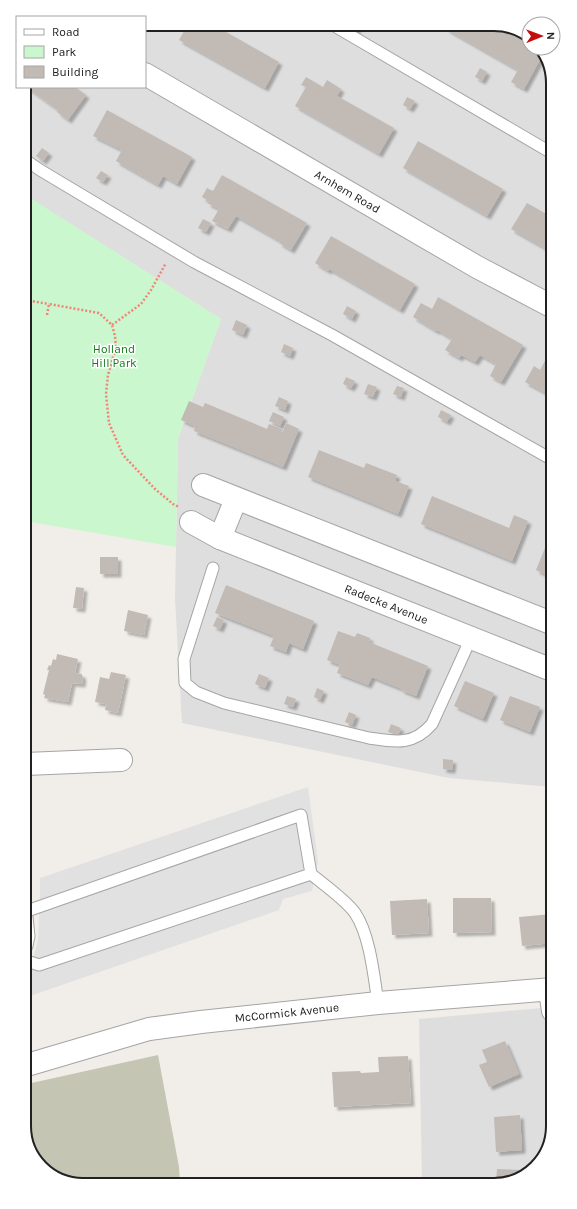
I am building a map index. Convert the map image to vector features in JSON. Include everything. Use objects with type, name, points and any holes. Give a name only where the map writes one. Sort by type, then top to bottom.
[{"type":"street","name":"Arnhem Road","points":[[146,75],[477,267],[546,304]]},
{"type":"street","points":[[203,485],[546,621]]},
{"type":"street","points":[[220,538],[236,499]]},
{"type":"street","name":"Radecke Avenue","points":[[188,516],[220,538],[546,668]]},
{"type":"street","points":[[31,764],[121,760]]},
{"type":"street","name":"McCormick Avenue","points":[[31,1064],[149,1029],[378,1003],[546,989]]},
{"type":"lane","points":[[344,31],[546,150]]},
{"type":"lane","points":[[31,164],[194,262],[332,335],[546,456]]},
{"type":"lane","points":[[213,568],[184,659],[185,683],[196,692],[224,702],[369,738],[392,741],[418,737],[427,731],[432,724],[471,638]]},
{"type":"lane","points":[[31,909],[301,814],[311,874],[355,912],[362,927],[369,951],[378,1003]]},
{"type":"lane","points":[[31,962],[39,965],[311,874]]},
{"type":"path","points":[[112,325],[141,304],[163,269],[172,249]]},
{"type":"path","points":[[31,301],[99,313],[112,325],[116,347],[108,374],[106,394],[109,423],[123,455],[155,490],[188,516]]},
{"type":"path","points":[[47,316],[49,304]]},
{"type":"shaded area","points":[[146,31],[498,31],[505,32],[521,39],[521,56],[538,56],[546,76],[546,786],[449,778],[182,723],[175,599],[178,439],[221,319],[31,199],[31,88],[146,88]]},
{"type":"shaded area","points":[[308,787],[318,862],[312,891],[283,899],[279,910],[31,996],[31,967],[38,939],[40,878]]},
{"type":"shaded area","points":[[546,1008],[546,1133],[541,1149],[531,1163],[526,1167],[505,1177],[422,1178],[419,1019]]},
{"type":"shaded area","points":[[158,1055],[179,1167],[180,1178],[79,1178],[57,1171],[46,1163],[40,1155],[36,1149],[31,1133],[31,1083]]},
{"type":"green space","name":"Holland Hill Park","points":[[31,198],[221,319],[178,439],[176,547],[31,522]]},
{"type":"building","points":[[184,31],[224,31],[279,62],[265,88],[179,40]]},
{"type":"building","points":[[450,31],[498,31],[505,32],[521,39],[521,56],[538,56],[540,59],[524,89],[511,82],[518,70]]},
{"type":"building","points":[[480,68],[487,72],[482,81],[475,77]]},
{"type":"building","points":[[306,77],[323,87],[327,80],[341,89],[337,96],[394,128],[379,154],[295,106],[306,87],[301,85]]},
{"type":"building","points":[[31,88],[76,88],[86,95],[68,120],[57,112],[58,110],[31,91]]},
{"type":"building","points":[[407,97],[415,101],[410,109],[403,105]]},
{"type":"building","points":[[107,110],[192,157],[177,184],[163,176],[158,185],[116,161],[122,150],[93,136]]},
{"type":"building","points":[[418,141],[503,189],[487,216],[403,168]]},
{"type":"building","points":[[42,148],[49,153],[43,161],[36,156]]},
{"type":"building","points":[[101,171],[108,175],[103,182],[96,178]]},
{"type":"building","points":[[222,175],[307,223],[291,250],[279,243],[280,241],[236,216],[228,229],[212,221],[219,209],[207,203],[209,201],[202,197],[207,188],[213,191]]},
{"type":"building","points":[[527,203],[546,214],[546,249],[511,229]]},
{"type":"building","points":[[203,219],[211,223],[206,232],[198,228]]},
{"type":"building","points":[[331,236],[415,284],[400,310],[329,269],[328,271],[315,263]]},
{"type":"building","points":[[438,297],[523,345],[501,382],[490,376],[496,364],[480,355],[475,362],[461,355],[459,358],[445,350],[452,339],[413,317],[421,303],[432,309]]},
{"type":"building","points":[[347,306],[356,311],[352,319],[343,314]]},
{"type":"building","points":[[236,320],[247,325],[243,335],[232,330]]},
{"type":"building","points":[[284,344],[293,348],[290,356],[281,352]]},
{"type":"building","points":[[546,359],[546,393],[525,382],[534,366],[540,370]]},
{"type":"building","points":[[346,377],[355,381],[351,388],[343,384]]},
{"type":"building","points":[[368,384],[377,387],[373,397],[364,394]]},
{"type":"building","points":[[397,386],[404,388],[401,397],[393,394]]},
{"type":"building","points":[[279,397],[288,401],[285,410],[275,406]]},
{"type":"building","points":[[189,401],[203,407],[205,403],[267,429],[269,424],[282,429],[282,434],[286,423],[299,429],[283,467],[194,431],[195,426],[181,420]]},
{"type":"building","points":[[441,410],[451,415],[447,422],[438,417]]},
{"type":"building","points":[[273,412],[284,417],[280,426],[269,421]]},
{"type":"building","points":[[319,450],[364,468],[366,463],[397,475],[395,481],[409,486],[398,514],[308,477]]},
{"type":"building","points":[[432,496],[509,528],[514,515],[528,521],[512,561],[421,524]]},
{"type":"building","points":[[546,545],[546,575],[536,570]]},
{"type":"building","points":[[100,557],[118,557],[118,574],[100,574]]},
{"type":"building","points":[[226,585],[314,621],[303,649],[289,643],[286,652],[270,646],[274,636],[215,613]]},
{"type":"building","points":[[76,587],[84,588],[82,609],[73,608]]},
{"type":"building","points":[[128,610],[148,615],[144,635],[124,631]]},
{"type":"building","points":[[217,617],[224,620],[220,629],[213,626]]},
{"type":"building","points":[[338,631],[355,637],[357,633],[370,638],[369,642],[428,666],[416,696],[372,677],[368,685],[337,673],[340,665],[327,660]]},
{"type":"building","points":[[57,654],[78,659],[75,673],[82,674],[83,677],[82,684],[72,683],[68,702],[44,698],[45,695],[43,694],[49,670],[47,670],[49,665],[51,666],[53,659],[56,660]]},
{"type":"building","points":[[111,672],[126,675],[118,713],[105,710],[106,704],[95,702],[100,677],[109,679]]},
{"type":"building","points":[[259,674],[269,678],[265,688],[255,684]]},
{"type":"building","points":[[465,681],[494,693],[483,719],[454,706]]},
{"type":"building","points":[[317,688],[324,691],[320,700],[314,697]]},
{"type":"building","points":[[287,696],[296,699],[293,707],[284,704]]},
{"type":"building","points":[[510,696],[540,707],[530,732],[500,720]]},
{"type":"building","points":[[349,712],[356,715],[352,725],[345,722]]},
{"type":"building","points":[[391,724],[401,728],[398,735],[388,732]]},
{"type":"building","points":[[443,759],[453,760],[452,770],[443,769]]},
{"type":"building","points":[[453,898],[491,898],[492,932],[453,933]]},
{"type":"building","points":[[427,899],[429,933],[392,935],[390,901]]},
{"type":"building","points":[[546,915],[546,944],[522,946],[519,917]]},
{"type":"building","points":[[505,1041],[519,1074],[489,1087],[479,1065],[487,1062],[482,1050]]},
{"type":"building","points":[[408,1056],[411,1103],[334,1107],[332,1072],[379,1072],[378,1057]]},
{"type":"building","points":[[520,1115],[522,1150],[496,1152],[494,1117]]},
{"type":"building","points":[[497,1169],[522,1170],[505,1177],[496,1178]]}]
